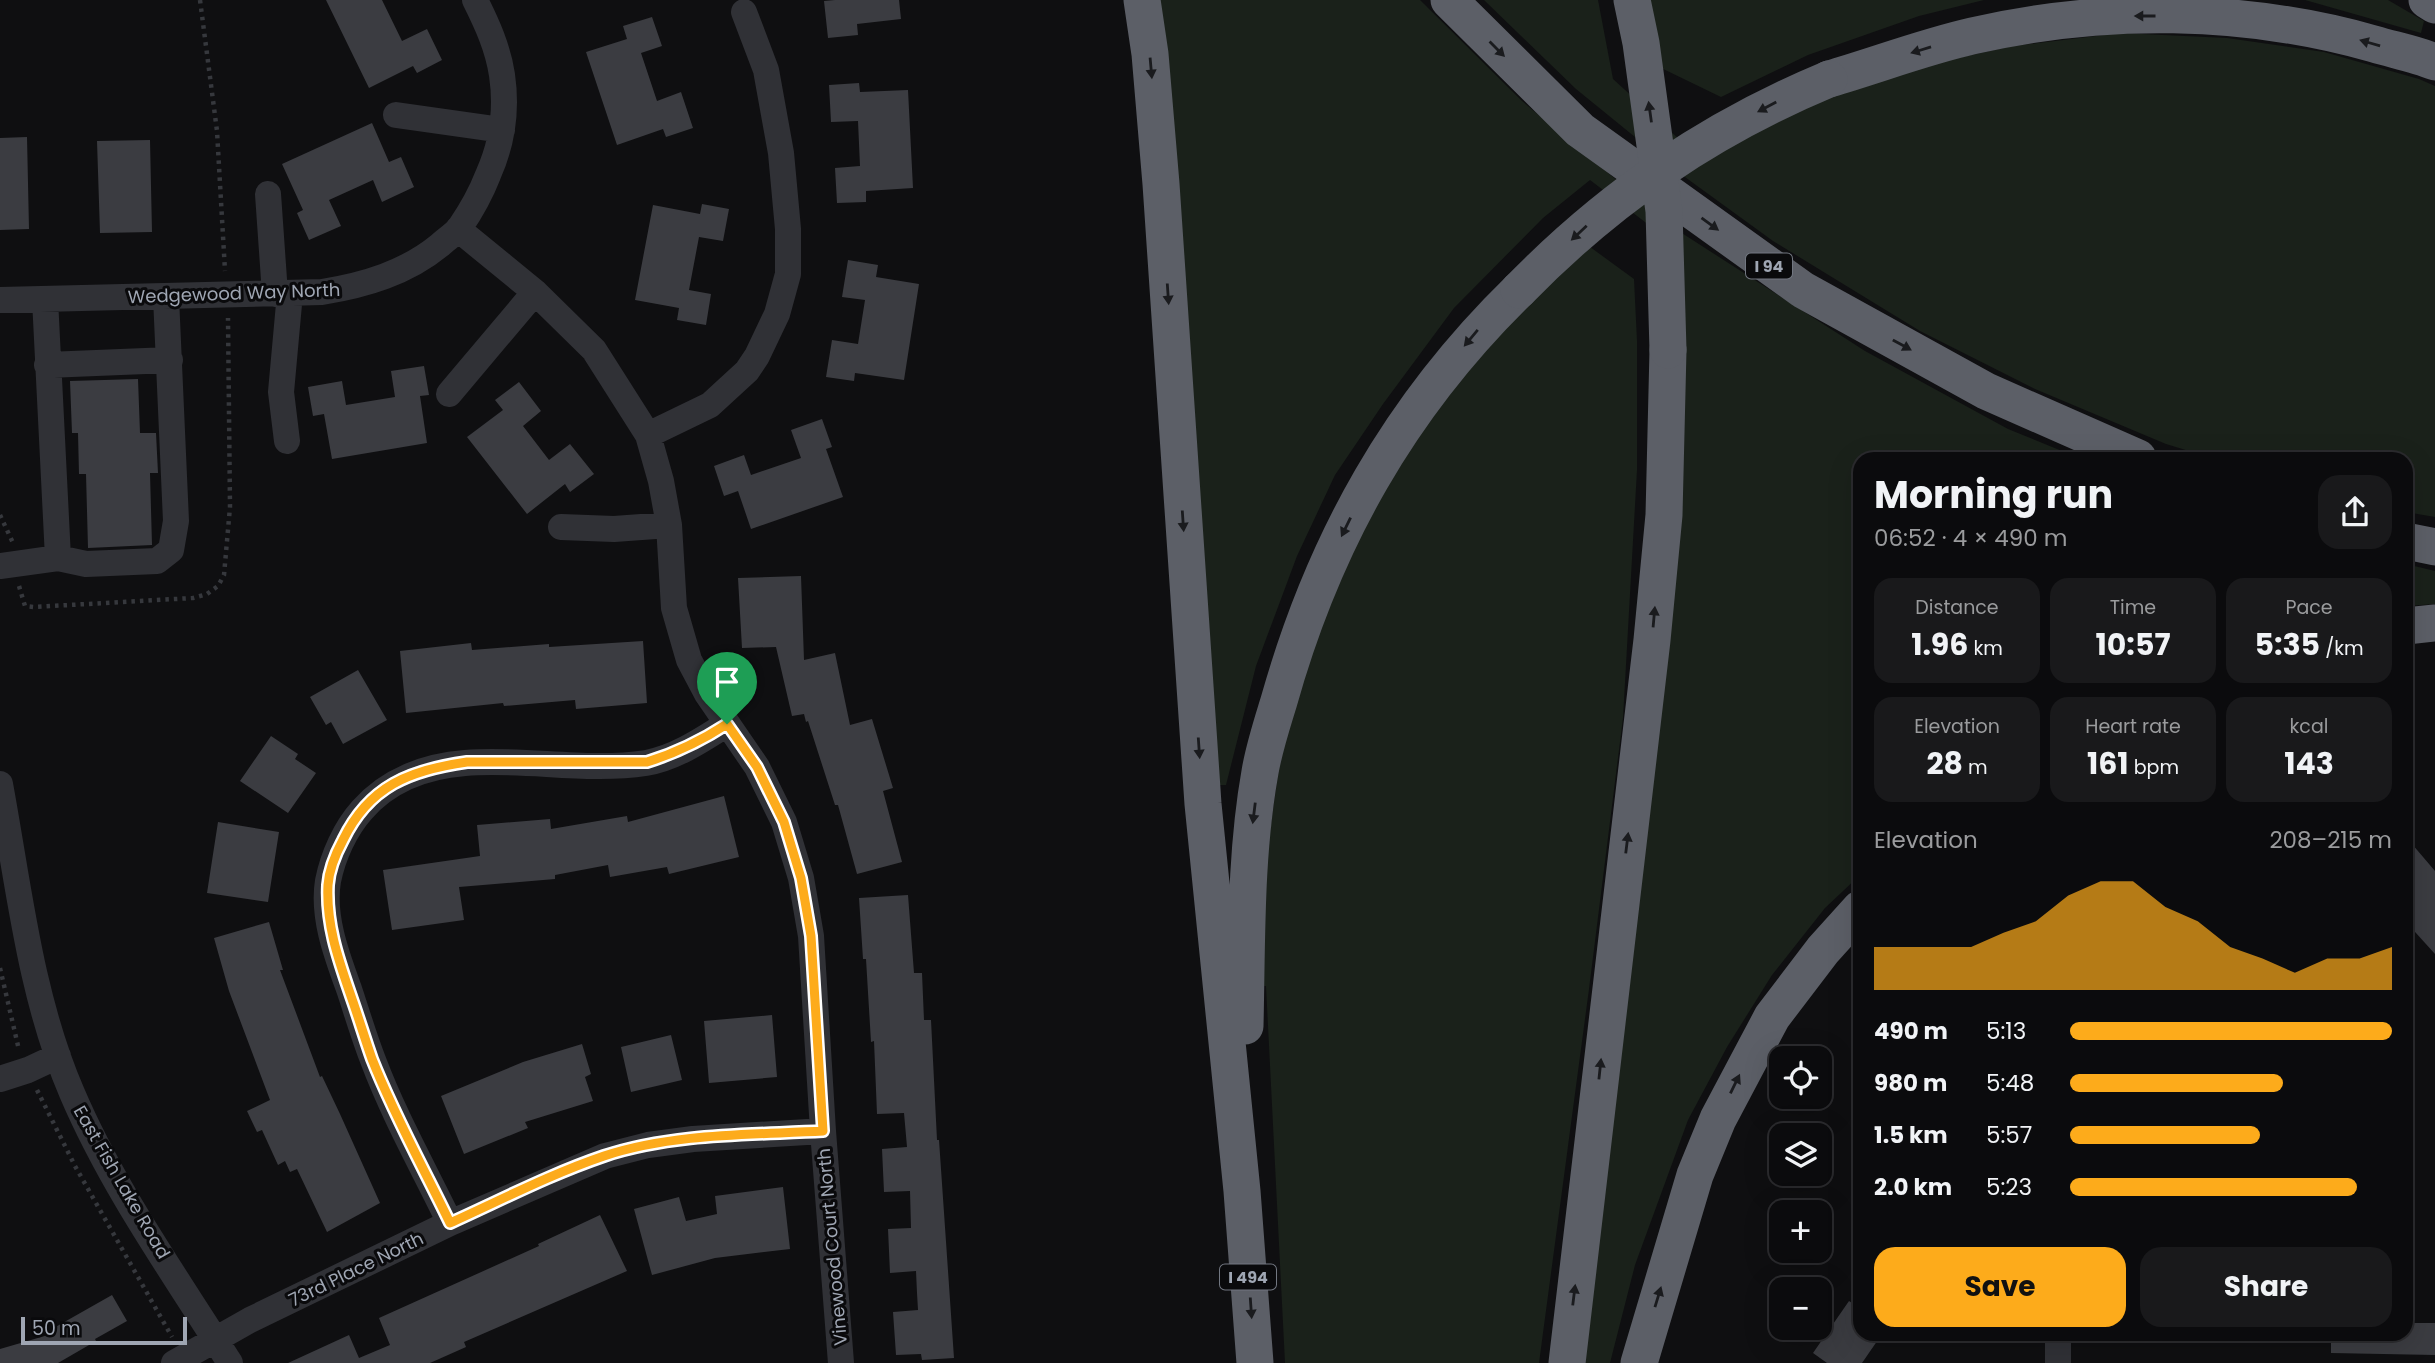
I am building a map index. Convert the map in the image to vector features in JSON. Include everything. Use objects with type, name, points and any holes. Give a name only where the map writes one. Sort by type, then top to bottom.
[{"type":"highway","points":[[1142,0],[1150,54],[1161,184],[1203,804],[1242,1191]]},
{"type":"highway","name":"I 94","points":[[1449,0],[1580,130],[1803,290],[1986,391],[2124,452]]},
{"type":"highway","points":[[1567,1363],[1652,640],[1664,514],[1668,350],[1664,211],[1641,43],[1632,0]]},
{"type":"highway","points":[[2427,0],[2435,5]]},
{"type":"highway","points":[[1242,1191],[1249,863],[1260,771],[1301,628],[1332,555],[1372,477],[1427,393],[1478,330],[1596,217],[1675,160],[1782,99],[1829,79],[1972,36],[2076,18],[2193,16],[2279,23],[2330,32],[2435,62]]},
{"type":"highway","points":[[2413,542],[2435,547]]},
{"type":"highway","points":[[2413,625],[2435,623]]},
{"type":"highway","points":[[1639,1363],[1695,1175],[1718,1119],[1772,1017],[1853,917]]},
{"type":"highway","name":"I 494","points":[[1242,1191],[1255,1363]]},
{"type":"street","name":"Wedgewood Way North","points":[[0,300],[334,290],[356,287],[383,278],[427,256],[458,229],[481,192],[494,162],[502,130],[502,75],[492,35],[475,0]]},
{"type":"street","points":[[648,435],[710,405],[747,372],[777,314],[788,274],[788,229],[781,153],[766,71],[744,12]]},
{"type":"street","points":[[396,115],[502,130]]},
{"type":"street","points":[[268,194],[282,293],[281,392],[287,441]]},
{"type":"street","name":"Vinewood Court North","points":[[458,229],[535,292],[594,350],[648,435],[669,524],[674,608],[681,638],[689,660],[727,724],[757,767],[784,822],[801,878],[811,936],[841,1363]]},
{"type":"street","points":[[449,394],[535,292]]},
{"type":"street","points":[[0,566],[58,558],[86,564],[158,561],[171,550],[176,521],[166,297]]},
{"type":"street","points":[[45,299],[58,558]]},
{"type":"street","points":[[47,365],[170,360]]},
{"type":"street","points":[[561,527],[614,528],[669,524]]},
{"type":"street","points":[[450,1223],[372,1059],[334,947],[328,915],[328,882],[338,850],[352,821],[374,796],[405,776],[437,766],[467,762],[647,762],[674,754],[727,724]]},
{"type":"street","name":"East Fish Lake Road","points":[[0,784],[35,976],[71,1093],[125,1196],[230,1363]]},
{"type":"street","points":[[0,1079],[58,1056]]},
{"type":"street","name":"73rd Place North","points":[[173,1351],[216,1340],[250,1320],[450,1223],[605,1156],[648,1145],[692,1139],[823,1131]]},
{"type":"street","points":[[2058,1341],[2058,1363]]},
{"type":"path","points":[[0,968],[20,1054]]},
{"type":"path","points":[[36,1089],[173,1351]]},
{"type":"shaded area","points":[[1157,0],[1420,0],[1522,101],[1674,228],[1865,351],[2008,429],[2064,452],[1853,452],[1853,882],[1825,908],[1772,975],[1727,1047],[1688,1120],[1635,1265],[1610,1363],[1582,1363],[1675,245],[1590,180],[1543,218],[1454,308],[1383,404],[1335,475],[1297,556],[1256,666],[1226,785],[1215,785]]},
{"type":"shaded area","points":[[1484,0],[1598,0],[1613,79],[1701,159],[1767,122],[1893,72],[2013,46],[2121,33],[2227,38],[2324,52],[2435,86],[2435,517],[2413,513],[2413,452],[2192,452],[2166,444],[2035,389],[1920,331],[1773,241],[1678,172],[1576,89]]},
{"type":"shaded area","points":[[1640,0],[1984,0],[1919,16],[1808,55],[1721,97],[1655,65]]},
{"type":"shaded area","points":[[2305,0],[2388,0],[2424,21],[2421,33]]},
{"type":"shaded area","points":[[1586,244],[1634,279],[1637,470],[1623,718],[1539,1363],[1285,1363],[1266,986],[1258,986],[1257,922],[1285,726],[1318,614],[1383,486],[1486,340]]},
{"type":"shaded area","points":[[2413,566],[2435,571],[2435,604],[2413,606]]},
{"type":"building","points":[[326,0],[382,0],[402,41],[427,29],[442,60],[417,73],[413,66],[369,88]]},
{"type":"building","points":[[899,0],[901,19],[857,24],[858,35],[828,38],[824,1]]},
{"type":"building","points":[[652,17],[662,46],[641,53],[657,101],[681,92],[693,128],[666,137],[663,129],[617,145],[586,52],[627,39],[623,26]]},
{"type":"building","points":[[859,83],[860,92],[908,90],[913,188],[866,191],[866,202],[837,203],[835,168],[860,166],[858,121],[831,122],[829,85]]},
{"type":"building","points":[[372,123],[389,162],[401,157],[414,187],[382,202],[373,180],[329,200],[341,226],[309,240],[297,213],[303,210],[282,164]]},
{"type":"building","points":[[27,137],[29,229],[0,230],[0,138]]},
{"type":"building","points":[[150,140],[152,232],[100,233],[97,141]]},
{"type":"building","points":[[702,204],[729,209],[723,241],[699,237],[689,290],[711,294],[706,325],[677,320],[679,308],[635,300],[653,205],[700,214]]},
{"type":"building","points":[[848,260],[878,265],[876,277],[919,284],[904,380],[855,373],[854,381],[826,377],[832,340],[858,344],[865,300],[842,297]]},
{"type":"building","points":[[424,366],[429,395],[420,396],[427,443],[332,459],[324,414],[313,416],[308,387],[342,381],[346,405],[395,397],[391,371]]},
{"type":"building","points":[[138,379],[140,433],[156,433],[158,473],[150,473],[152,545],[88,548],[86,474],[79,474],[78,433],[72,433],[70,381]]},
{"type":"building","points":[[519,382],[541,411],[523,426],[549,460],[570,444],[594,474],[570,492],[565,484],[527,514],[467,437],[503,410],[495,400]]},
{"type":"building","points":[[822,419],[832,447],[826,449],[843,497],[751,529],[738,491],[724,496],[714,466],[744,455],[751,475],[801,458],[791,430]]},
{"type":"building","points":[[801,576],[804,660],[835,653],[850,725],[872,719],[893,788],[883,791],[902,862],[857,874],[838,805],[835,805],[808,721],[806,722],[804,714],[792,716],[776,647],[742,648],[738,578]]},
{"type":"building","points":[[643,641],[647,703],[576,709],[575,700],[504,706],[503,703],[406,713],[400,651],[471,643],[472,650]]},
{"type":"building","points":[[358,670],[387,720],[343,744],[331,722],[326,725],[310,697]]},
{"type":"building","points":[[271,736],[298,754],[295,759],[316,773],[288,813],[240,781]]},
{"type":"building","points":[[724,796],[739,857],[669,874],[667,867],[610,877],[608,865],[555,875],[555,879],[459,887],[464,920],[392,930],[383,870],[480,856],[477,825],[550,819],[551,829],[627,816],[628,822]]},
{"type":"building","points":[[218,822],[279,832],[268,902],[207,893]]},
{"type":"building","points":[[2413,845],[2435,871],[2435,954],[2413,930]]},
{"type":"building","points":[[908,895],[914,973],[922,973],[924,1020],[931,1020],[937,1140],[954,1358],[922,1360],[921,1354],[896,1355],[893,1312],[918,1310],[916,1271],[890,1273],[888,1229],[911,1228],[910,1191],[884,1192],[882,1149],[907,1147],[904,1113],[877,1114],[874,1041],[871,1042],[859,898]]},
{"type":"building","points":[[269,922],[283,970],[280,970],[320,1077],[322,1076],[380,1203],[327,1232],[297,1169],[290,1172],[285,1161],[278,1165],[262,1130],[257,1132],[247,1111],[270,1100],[229,991],[214,938]]},
{"type":"building","points":[[772,1015],[777,1077],[709,1083],[704,1021]]},
{"type":"building","points":[[671,1035],[682,1080],[631,1092],[621,1047]]},
{"type":"building","points":[[582,1044],[591,1074],[585,1077],[593,1101],[525,1122],[528,1128],[464,1154],[441,1096],[523,1062]]},
{"type":"building","points":[[783,1187],[790,1249],[715,1258],[652,1275],[634,1209],[679,1197],[686,1221],[717,1214],[715,1196]]},
{"type":"building","points":[[600,1215],[627,1271],[464,1342],[466,1347],[430,1363],[288,1363],[349,1335],[359,1358],[390,1345],[379,1318],[539,1246],[538,1244]]},
{"type":"building","points":[[112,1295],[127,1321],[95,1339],[96,1341],[58,1363],[0,1363],[0,1349],[55,1333],[52,1329]]},
{"type":"building","points":[[1849,1301],[1853,1304],[1853,1341],[1877,1341],[1862,1363],[1827,1363],[1813,1353],[1822,1340],[1832,1340],[1832,1326]]},
{"type":"building","points":[[2413,1323],[2435,1323],[2435,1355],[2331,1353],[2331,1341],[2413,1341]]},
{"type":"route","points":[[727,724],[757,767],[784,822],[801,878],[811,936],[823,1131],[692,1139],[648,1145],[605,1156],[450,1223],[372,1059],[334,947],[328,915],[328,882],[338,850],[352,821],[374,796],[405,776],[437,766],[467,762],[647,762],[674,754],[727,724]]}]
